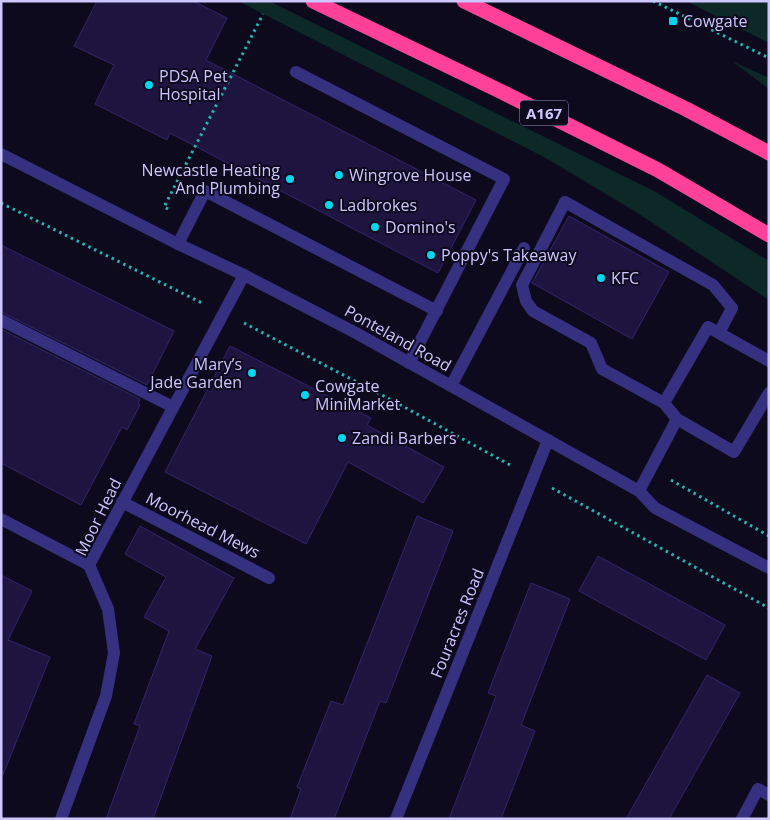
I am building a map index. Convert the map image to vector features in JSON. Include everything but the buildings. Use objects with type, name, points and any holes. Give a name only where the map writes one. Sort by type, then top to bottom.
[{"type":"highway","name":"A167","points":[[313,1],[658,170],[769,235]]},
{"type":"highway","points":[[464,1],[677,105],[769,153]]},
{"type":"street","points":[[296,72],[504,179],[409,363]]},
{"type":"street","name":"Ponteland Road","points":[[1,154],[178,244],[244,275],[409,363],[639,491],[655,508],[769,568]]},
{"type":"street","points":[[178,244],[205,192],[436,311]]},
{"type":"street","points":[[719,333],[732,308],[713,285],[565,202],[522,285],[526,301],[533,311],[591,342],[602,370],[664,403],[678,419],[734,452],[769,393]]},
{"type":"street","points":[[451,386],[524,248]]},
{"type":"street","name":"Moor Head","points":[[61,819],[106,696],[114,654],[108,609],[89,565],[244,275]]},
{"type":"street","points":[[1,320],[174,407]]},
{"type":"street","points":[[664,403],[708,327],[769,361]]},
{"type":"street","points":[[639,491],[678,419]]},
{"type":"street","name":"Fouracres Road","points":[[396,819],[548,440]]},
{"type":"street","name":"Moorhead Mews","points":[[122,502],[269,578]]},
{"type":"street","points":[[1,519],[89,565]]},
{"type":"street","points":[[742,819],[758,789],[769,795]]},
{"type":"path","points":[[653,1],[769,58]]},
{"type":"path","points":[[190,221],[164,207],[263,14]]},
{"type":"path","points":[[1,203],[224,313],[397,403],[769,608]]},
{"type":"green space","points":[[238,1],[269,1],[654,191],[769,261],[769,300],[636,212],[544,157]]},
{"type":"green space","points":[[686,1],[769,1],[769,43]]},
{"type":"green space","points":[[732,61],[769,78],[769,89]]},
{"type":"place","name":"Cowgate","points":[[673,21]]},
{"type":"place","name":"PDSA Pet Hospital","points":[[149,85]]},
{"type":"place","name":"Wingrove House","points":[[339,175]]},
{"type":"place","name":"Newcastle Heating And Plumbing","points":[[290,179]]},
{"type":"place","name":"Ladbrokes","points":[[329,205]]},
{"type":"place","name":"Domino's","points":[[375,227]]},
{"type":"place","name":"Poppy's Takeaway","points":[[431,255]]},
{"type":"place","name":"KFC","points":[[601,278]]},
{"type":"place","name":"Mary’s Jade Garden","points":[[252,373]]},
{"type":"place","name":"Cowgate MiniMarket","points":[[305,395]]},
{"type":"place","name":"Zandi Barbers","points":[[342,438]]}]
